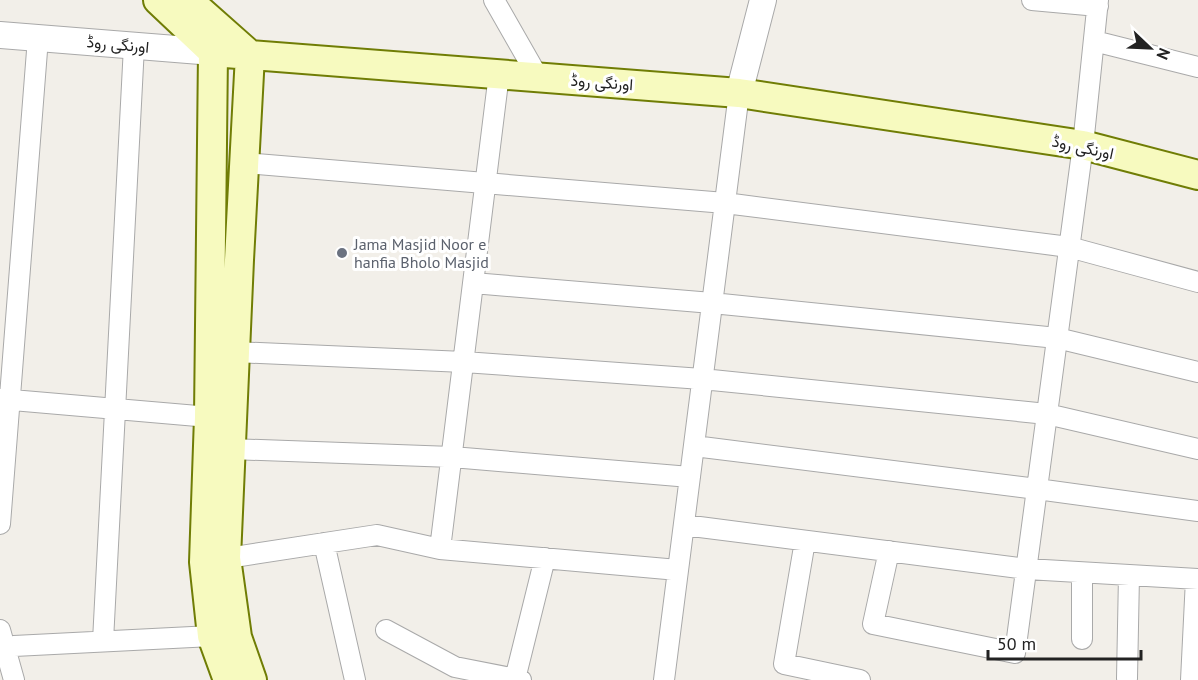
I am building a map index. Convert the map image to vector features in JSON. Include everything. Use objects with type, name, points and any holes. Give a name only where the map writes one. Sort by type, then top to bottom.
[{"type":"main road","points":[[158,0],[213,52],[209,417],[215,560],[212,636],[228,680]]},
{"type":"main road","points":[[188,0],[250,55],[231,449],[215,560],[237,638],[252,680]]},
{"type":"main road","name":"اورنگی روڈ","points":[[213,52],[739,93],[1083,145],[1198,176]]},
{"type":"street","points":[[494,0],[538,77]]},
{"type":"street","points":[[664,680],[739,93],[763,0]]},
{"type":"street","points":[[889,551],[873,624],[1015,652],[1083,145],[1098,3],[1032,0]]},
{"type":"street","name":"اورنگی روڈ","points":[[0,35],[213,52]]},
{"type":"street","points":[[0,525],[5,399],[38,38]]},
{"type":"street","points":[[1094,41],[1198,67]]},
{"type":"street","points":[[103,641],[134,46]]},
{"type":"street","points":[[440,549],[499,74]]},
{"type":"street","points":[[244,163],[725,203],[1069,247],[1198,282]]},
{"type":"street","points":[[473,283],[712,303],[1057,338],[1198,372]]},
{"type":"street","points":[[235,352],[464,362],[702,379],[1047,414],[1198,449]]},
{"type":"street","points":[[5,399],[209,417]]},
{"type":"street","points":[[694,446],[1198,511]]},
{"type":"street","points":[[231,449],[452,457],[690,477]]},
{"type":"street","points":[[684,525],[1027,569],[1197,579],[1191,680]]},
{"type":"street","points":[[215,560],[377,536],[440,549],[678,570]]},
{"type":"street","points":[[806,541],[784,664],[860,680]]},
{"type":"street","points":[[324,543],[355,680]]},
{"type":"street","points":[[386,630],[455,667],[518,679],[544,558]]},
{"type":"street","points":[[1082,573],[1082,639]]},
{"type":"street","points":[[1127,678],[1129,575]]},
{"type":"street","points":[[1,643],[14,646],[212,636]]},
{"type":"street","points":[[1,643],[14,680]]},
{"type":"place","name":"Jama Masjid Noor e hanfia Bholo Masjid","points":[[342,253]]}]
